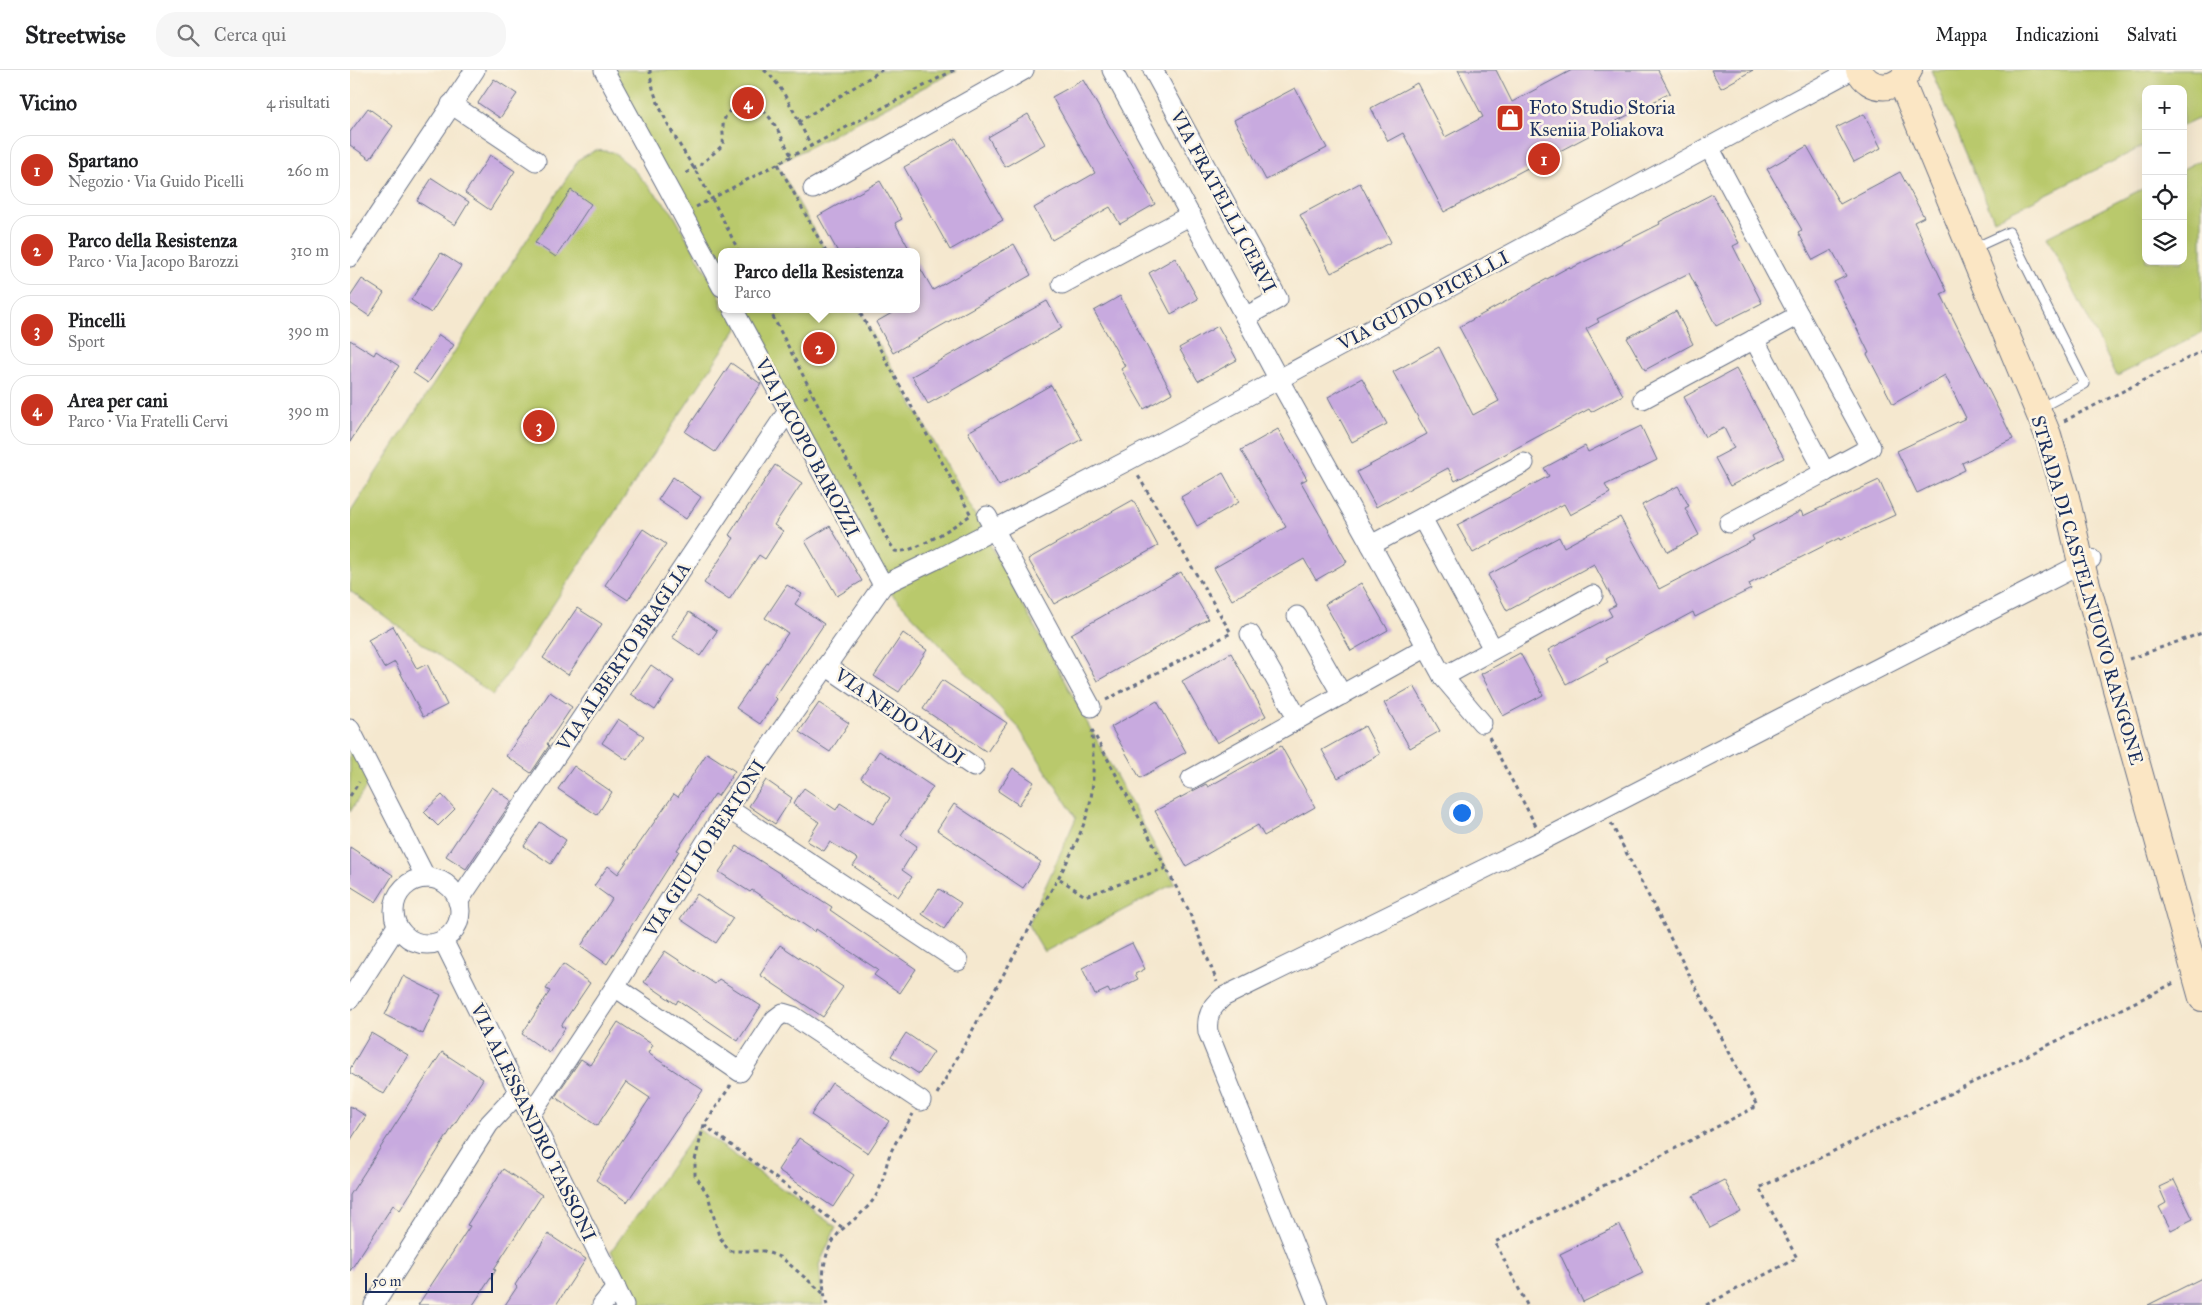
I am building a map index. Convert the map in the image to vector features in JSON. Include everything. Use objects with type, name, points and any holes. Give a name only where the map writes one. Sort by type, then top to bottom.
[{"type":"main road","name":"STRADA DI CASTELNUOVO RANGONE","points":[[1859,70],[1867,82],[1876,86],[1893,85],[1905,75],[1972,249],[2048,435],[2086,560],[2202,998]]},
{"type":"street","points":[[350,257],[474,70]]},
{"type":"street","points":[[604,70],[718,280]]},
{"type":"street","points":[[813,188],[1024,70]]},
{"type":"street","name":"VIA FRATELLI CERVI","points":[[1112,70],[1426,647],[1443,677],[1482,723]]},
{"type":"street","name":"VIA FRATELLI CERVI","points":[[1153,70],[1278,299],[1245,317]]},
{"type":"street","name":"VIA GUIDO PICELLI","points":[[883,585],[991,523],[1129,460],[1852,70]]},
{"type":"street","points":[[451,104],[536,161]]},
{"type":"street","points":[[1709,147],[1871,447],[1729,523]]},
{"type":"street","name":"VIA FRATELLI CERVI","points":[[1062,284],[1191,215]]},
{"type":"street","name":"VIA JACOPO BAROZZI","points":[[735,313],[883,585]]},
{"type":"street","points":[[1643,399],[1799,315]]},
{"type":"street","points":[[1754,339],[1825,472]]},
{"type":"street","name":"VIA ALBERTO BRAGLIA","points":[[458,902],[788,411]]},
{"type":"street","points":[[1371,545],[1524,463]]},
{"type":"street","points":[[1422,518],[1493,649]]},
{"type":"street","points":[[991,523],[1091,707]]},
{"type":"street","points":[[1317,1303],[1208,1032],[1206,1021],[1209,1012],[1223,997],[1544,840],[2086,560]]},
{"type":"street","name":"VIA GIULIO BERTONI","points":[[530,1115],[615,987],[727,808],[883,585]]},
{"type":"street","points":[[1443,677],[1593,595]]},
{"type":"street","points":[[1297,616],[1342,694]]},
{"type":"street","points":[[1250,634],[1298,719]]},
{"type":"street","points":[[1191,779],[1426,647]]},
{"type":"street","name":"VIA NEDO NADI","points":[[826,666],[974,767]]},
{"type":"street","points":[[350,729],[411,850],[419,879]]},
{"type":"street","points":[[727,808],[958,961]]},
{"type":"street","points":[[419,879],[436,879],[446,884],[454,892],[458,902],[460,913],[451,933],[443,940],[433,943],[422,944],[400,930],[394,916],[396,900],[404,886],[419,879]]},
{"type":"street","points":[[350,1000],[384,947],[400,930]]},
{"type":"street","name":"VIA ALESSANDRO TASSONI","points":[[443,940],[624,1305]]},
{"type":"street","points":[[615,987],[740,1072],[775,1019],[783,1013],[793,1016],[921,1102]]},
{"type":"street","points":[[374,1305],[489,1124],[519,1092]]},
{"type":"street","points":[[602,1305],[616,1288]]},
{"type":"lane","points":[[1972,249],[2009,232],[2086,384],[2038,410]]},
{"type":"path","points":[[650,70],[652,85],[660,108],[712,198],[737,248]]},
{"type":"path","points":[[764,70],[771,75],[780,88],[812,146]]},
{"type":"path","points":[[798,122],[882,70]]},
{"type":"path","points":[[703,203],[954,70]]},
{"type":"path","points":[[686,173],[723,145],[725,118],[732,108],[742,104],[754,103],[762,109],[772,120],[792,157]]},
{"type":"path","points":[[778,164],[824,248]]},
{"type":"path","points":[[771,313],[895,550],[902,552],[914,548],[971,515],[860,313]]},
{"type":"path","points":[[2061,422],[2202,352]]},
{"type":"path","points":[[804,398],[812,394]]},
{"type":"path","points":[[827,1305],[823,1293],[823,1269],[826,1258],[843,1228],[856,1219],[873,1201],[884,1178],[890,1154],[921,1102],[929,1108],[1033,922],[1060,879],[1082,829],[1089,807],[1093,780],[1091,707],[1231,633],[1135,471]]},
{"type":"path","points":[[2121,662],[2202,633]]},
{"type":"path","points":[[1482,723],[1544,840]]},
{"type":"path","points":[[1092,730],[1188,909],[1223,997]]},
{"type":"path","points":[[1527,1305],[1495,1242],[1757,1106],[1604,809]]},
{"type":"path","points":[[1060,879],[1086,896],[1166,868]]},
{"type":"path","points":[[1706,1305],[1798,1258],[1759,1188],[2195,973]]},
{"type":"path","points":[[740,1072],[704,1125],[695,1160],[695,1175],[708,1195],[719,1236],[729,1251],[764,1251],[782,1258],[823,1293]]},
{"type":"path","points":[[704,1125],[843,1228]]},
{"type":"green space","points":[[606,70],[957,70],[777,164],[824,248],[718,248],[718,278]]},
{"type":"green space","points":[[1931,70],[2202,70],[2202,117],[2187,124],[2187,85],[2142,85],[2142,147],[1994,220]]},
{"type":"green space","points":[[596,150],[613,152],[630,166],[672,212],[718,293],[718,313],[730,313],[738,327],[493,695],[350,591],[350,513],[579,159]]},
{"type":"green space","points":[[2202,159],[2202,333],[2117,376],[2047,237],[2142,189],[2142,265],[2187,265],[2187,167]]},
{"type":"green space","points":[[737,313],[861,313],[985,533],[883,582]]},
{"type":"green space","points":[[985,536],[1175,883],[1044,952],[1028,925],[1076,818],[1018,727],[885,587]]},
{"type":"green space","points":[[350,739],[370,781],[350,812]]},
{"type":"green space","points":[[698,1129],[836,1227],[819,1265],[823,1305],[638,1305],[611,1251]]},
{"type":"building","points":[[1458,70],[1496,70],[1512,102],[1572,70],[1658,70],[1670,93],[1444,212],[1403,133],[1388,141],[1371,108],[1417,83],[1445,137],[1483,117]]},
{"type":"building","points":[[1711,70],[1753,70],[1721,88]]},
{"type":"building","points":[[494,79],[517,94],[500,118],[478,103]]},
{"type":"building","points":[[1083,80],[1155,204],[1120,224],[1110,207],[1052,240],[1034,208],[1095,173],[1052,97]]},
{"type":"building","points":[[1295,88],[1327,148],[1266,180],[1234,120]]},
{"type":"building","points":[[368,108],[393,126],[370,159],[350,145],[350,132]]},
{"type":"building","points":[[1028,114],[1045,144],[1005,167],[988,137]]},
{"type":"building","points":[[1864,114],[1881,148],[1854,162],[1836,128]]},
{"type":"building","points":[[956,138],[1003,220],[950,250],[904,167]]},
{"type":"building","points":[[1807,146],[1840,204],[1900,172],[1924,217],[1914,222],[1947,291],[1941,294],[2013,439],[1962,463],[1965,470],[1917,493],[1897,451],[1966,418],[1945,375],[1893,404],[1867,354],[1869,353],[1834,282],[1846,276],[1832,250],[1813,260],[1798,232],[1802,230],[1767,169]]},
{"type":"building","points":[[490,155],[515,171],[490,210],[465,193]]},
{"type":"building","points":[[432,178],[469,202],[455,225],[417,201]]},
{"type":"building","points":[[880,181],[902,219],[895,223],[909,248],[836,248],[818,216]]},
{"type":"building","points":[[1360,183],[1391,242],[1331,273],[1300,215]]},
{"type":"building","points":[[571,190],[591,204],[556,257],[535,243]]},
{"type":"building","points":[[1712,194],[1739,243],[1733,246],[1762,303],[1716,326],[1689,273],[1597,319],[1599,322],[1586,329],[1623,395],[1591,412],[1589,409],[1455,481],[1448,468],[1376,507],[1357,472],[1427,434],[1393,372],[1439,347],[1473,415],[1499,401],[1459,327],[1569,267],[1570,269],[1660,224],[1659,222]]},
{"type":"building","points":[[1014,244],[1031,275],[893,353],[876,322],[892,313],[920,313],[920,268],[933,290]]},
{"type":"building","points":[[441,253],[461,266],[431,313],[411,300]]},
{"type":"building","points":[[1175,258],[1198,299],[1171,314],[1149,273]]},
{"type":"building","points":[[362,279],[384,293],[369,316],[350,303],[350,297]]},
{"type":"building","points":[[1120,296],[1172,393],[1144,409],[1121,369],[1125,366],[1094,311]]},
{"type":"building","points":[[1047,301],[1062,328],[928,404],[912,376]]},
{"type":"building","points":[[1676,311],[1693,344],[1645,370],[1627,338]]},
{"type":"building","points":[[1218,326],[1237,360],[1198,381],[1179,348]]},
{"type":"building","points":[[439,335],[454,345],[428,383],[413,373]]},
{"type":"building","points":[[350,340],[374,355],[376,351],[399,366],[350,442]]},
{"type":"building","points":[[731,363],[761,384],[715,452],[685,432]]},
{"type":"building","points":[[1736,369],[1784,458],[1730,486],[1715,458],[1734,448],[1724,428],[1705,437],[1684,397]]},
{"type":"building","points":[[1362,378],[1387,424],[1352,442],[1328,397]]},
{"type":"building","points":[[1051,385],[1082,439],[999,486],[968,432]]},
{"type":"building","points":[[1641,426],[1657,460],[1605,485],[1610,493],[1570,515],[1564,504],[1473,553],[1457,525],[1549,476],[1544,468],[1585,446],[1588,452]]},
{"type":"building","points":[[1278,429],[1307,479],[1301,482],[1347,562],[1316,580],[1304,559],[1232,600],[1214,568],[1286,527],[1241,450]]},
{"type":"building","points":[[775,465],[802,483],[774,525],[783,531],[765,559],[759,555],[729,600],[704,583],[734,538],[729,535]]},
{"type":"building","points":[[1223,473],[1239,502],[1197,526],[1181,497]]},
{"type":"building","points":[[673,477],[701,497],[686,519],[658,500]]},
{"type":"building","points":[[1879,480],[1895,515],[1840,540],[1839,538],[1749,584],[1751,589],[1695,617],[1693,612],[1606,659],[1608,662],[1566,684],[1548,650],[1612,616],[1608,609],[1616,605],[1594,564],[1507,611],[1488,575],[1559,537],[1564,547],[1620,517],[1659,589],[1754,540],[1752,536],[1801,511],[1803,516]]},
{"type":"building","points":[[1678,486],[1689,506],[1685,508],[1699,535],[1668,552],[1642,505]]},
{"type":"building","points":[[1133,500],[1158,546],[1054,604],[1028,559]]},
{"type":"building","points":[[830,526],[862,581],[837,596],[805,541]]},
{"type":"building","points":[[643,529],[666,544],[628,600],[605,585]]},
{"type":"building","points":[[1181,572],[1208,619],[1097,681],[1071,634]]},
{"type":"building","points":[[1361,583],[1388,630],[1351,651],[1325,604]]},
{"type":"building","points":[[787,585],[802,594],[795,604],[824,624],[775,697],[777,699],[760,724],[736,708],[788,633],[765,618]]},
{"type":"building","points":[[577,608],[602,624],[568,675],[543,658]]},
{"type":"building","points":[[689,612],[717,631],[700,656],[672,637]]},
{"type":"building","points":[[393,626],[417,669],[427,664],[447,705],[423,717],[395,662],[384,668],[368,640]]},
{"type":"building","points":[[903,633],[927,650],[899,692],[874,676]]},
{"type":"building","points":[[1231,653],[1266,716],[1217,743],[1182,681]]},
{"type":"building","points":[[1520,653],[1543,695],[1503,716],[1481,674]]},
{"type":"building","points":[[651,665],[674,681],[655,710],[631,694]]},
{"type":"building","points":[[942,680],[1007,723],[987,752],[923,709]]},
{"type":"building","points":[[1414,686],[1440,731],[1410,748],[1384,703]]},
{"type":"building","points":[[550,692],[572,707],[547,744],[549,746],[531,773],[506,756]]},
{"type":"building","points":[[1157,701],[1186,752],[1140,778],[1111,727]]},
{"type":"building","points":[[819,703],[849,723],[830,752],[799,732]]},
{"type":"building","points":[[618,719],[644,736],[627,760],[602,743]]},
{"type":"building","points":[[1365,726],[1380,754],[1338,778],[1322,750]]},
{"type":"building","points":[[1281,746],[1315,807],[1264,836],[1258,825],[1186,866],[1155,811],[1206,784],[1208,787]]},
{"type":"building","points":[[879,751],[933,787],[901,835],[917,846],[902,870],[912,877],[898,897],[853,866],[858,859],[830,842],[824,851],[807,841],[819,822],[793,804],[804,788],[836,810],[840,803],[873,824],[890,798],[861,778]]},
{"type":"building","points":[[707,753],[735,771],[718,796],[715,794],[677,850],[679,851],[607,964],[581,946],[612,899],[594,886],[608,866],[618,874],[674,794],[678,797]]},
{"type":"building","points":[[574,766],[612,792],[597,815],[558,789]]},
{"type":"building","points":[[1013,768],[1034,782],[1019,805],[998,791]]},
{"type":"building","points":[[766,780],[792,798],[775,824],[749,806]]},
{"type":"building","points":[[492,787],[512,801],[466,869],[446,856]]},
{"type":"building","points":[[442,795],[455,809],[438,826],[424,812]]},
{"type":"building","points":[[954,804],[1041,862],[1023,888],[937,830]]},
{"type":"building","points":[[540,822],[566,840],[551,864],[524,846]]},
{"type":"building","points":[[737,846],[832,907],[830,910],[916,969],[900,993],[874,975],[878,970],[816,929],[815,932],[752,890],[750,892],[719,872]]},
{"type":"building","points":[[350,847],[393,875],[376,902],[350,886]]},
{"type":"building","points":[[939,889],[961,903],[944,929],[922,914]]},
{"type":"building","points":[[697,894],[733,918],[716,943],[680,919]]},
{"type":"building","points":[[1132,943],[1145,969],[1135,974],[1138,979],[1110,993],[1108,989],[1095,995],[1082,968]]},
{"type":"building","points":[[780,945],[843,987],[823,1017],[760,975]]},
{"type":"building","points":[[665,951],[715,984],[719,979],[761,1006],[738,1041],[678,1000],[676,1004],[644,982]]},
{"type":"building","points":[[563,964],[590,983],[561,1026],[565,1028],[549,1053],[522,1034],[550,991],[546,989]]},
{"type":"building","points":[[403,976],[441,995],[423,1034],[385,1015]]},
{"type":"building","points":[[618,1022],[653,1045],[648,1053],[703,1090],[627,1202],[596,1180],[650,1098],[626,1082],[597,1126],[555,1097],[581,1059],[590,1065]]},
{"type":"building","points":[[371,1033],[408,1055],[384,1094],[350,1073],[350,1069]]},
{"type":"building","points":[[906,1033],[934,1052],[919,1074],[891,1056]]},
{"type":"building","points":[[442,1052],[483,1079],[400,1210],[393,1205],[350,1271],[350,1195]]},
{"type":"building","points":[[832,1083],[889,1121],[868,1153],[811,1115]]},
{"type":"building","points":[[350,1106],[366,1116],[350,1141]]},
{"type":"building","points":[[799,1138],[854,1175],[833,1207],[778,1170]]},
{"type":"building","points":[[503,1169],[542,1195],[494,1269],[496,1270],[473,1305],[418,1305],[470,1226],[467,1225]]},
{"type":"building","points":[[1724,1180],[1741,1212],[1710,1228],[1693,1196]]},
{"type":"building","points":[[2174,1180],[2193,1219],[2171,1230],[2159,1207],[2166,1203],[2159,1187]]},
{"type":"building","points":[[1620,1225],[1643,1273],[1583,1302],[1560,1254]]},
{"type":"building","points":[[548,1234],[586,1259],[556,1305],[505,1305],[517,1287],[515,1285]]},
{"type":"building","points":[[2202,1278],[2202,1305],[2148,1305]]},
{"type":"place","name":"Area per cani","points":[[748,103]]},
{"type":"place","name":"Foto Studio Storia Kseniia Poliakova","points":[[1510,118]]},
{"type":"place","name":"Spartano","points":[[1544,159]]},
{"type":"place","name":"Parco della Resistenza","points":[[819,348]]},
{"type":"place","name":"Pincelli","points":[[539,426]]}]
